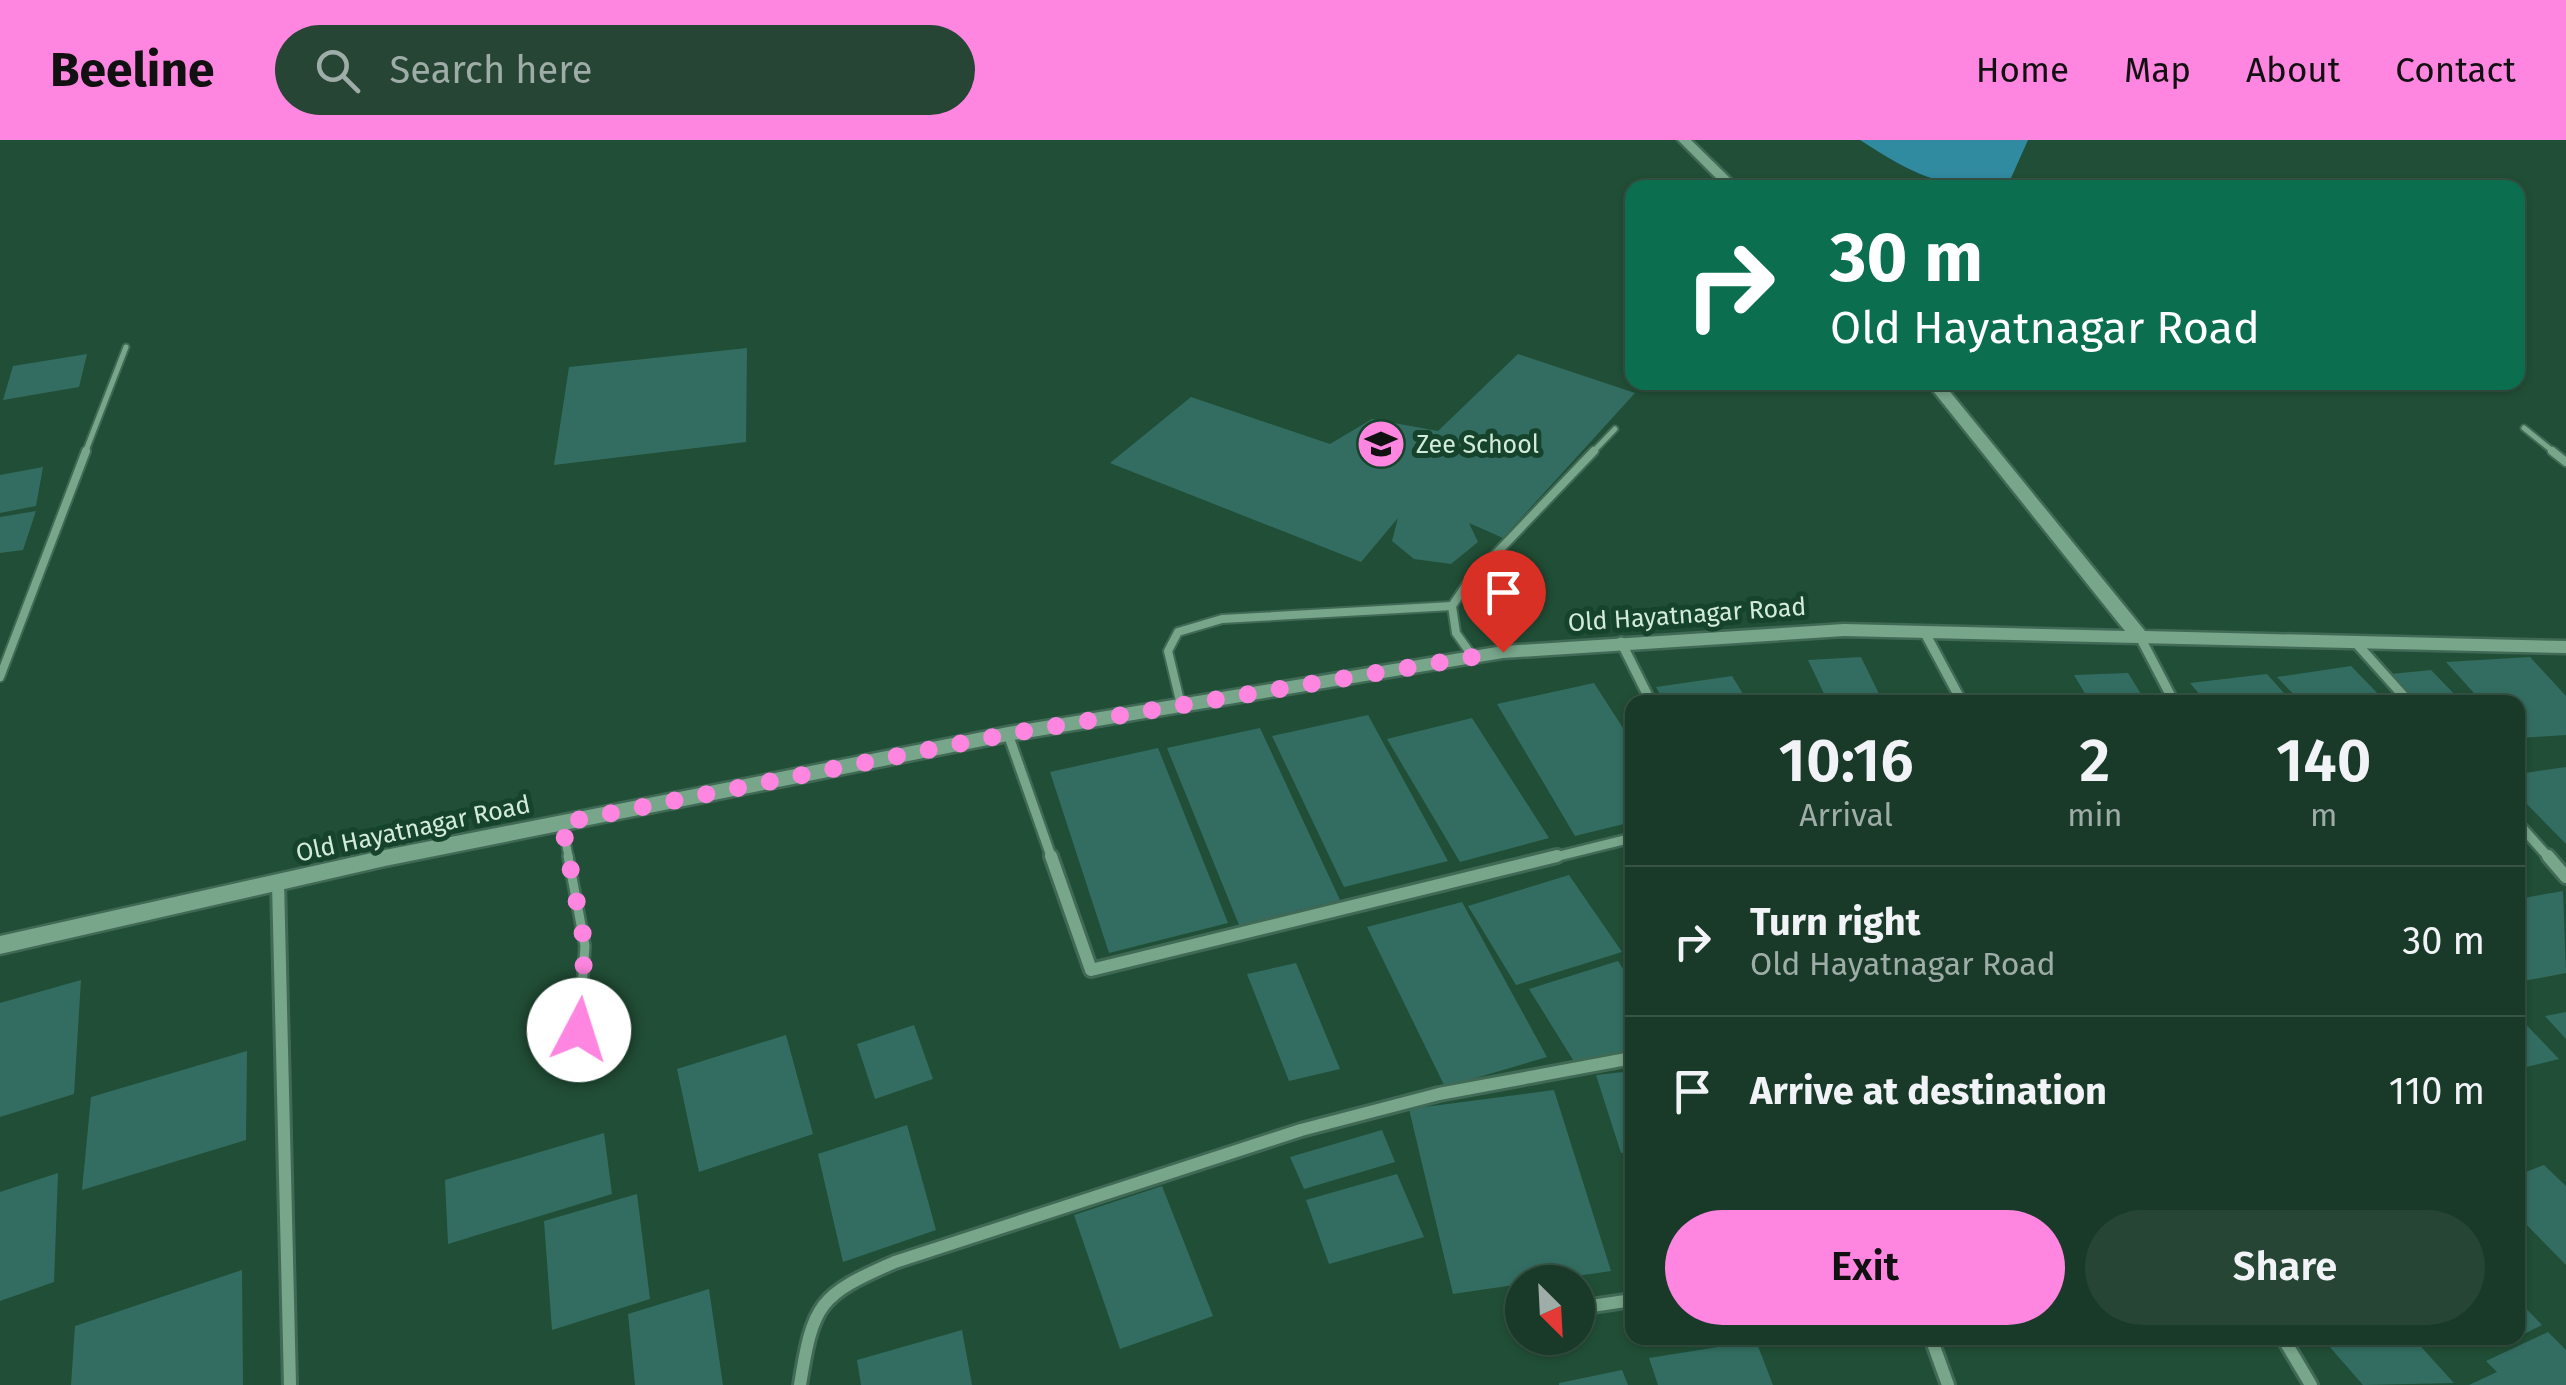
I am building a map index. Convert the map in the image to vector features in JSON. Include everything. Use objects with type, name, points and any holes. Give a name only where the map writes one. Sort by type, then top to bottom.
[{"type":"street","points":[[1684,140],[1726,180]]},
{"type":"street","points":[[1939,390],[2140,637],[2170,695]]},
{"type":"street","name":"Old Hayatnagar Road","points":[[0,945],[278,882],[1008,734],[1473,657],[1621,642],[1844,630],[2566,647]]},
{"type":"street","points":[[1925,633],[1958,695]]},
{"type":"street","points":[[1621,642],[1647,695]]},
{"type":"street","points":[[2356,642],[2404,695]]},
{"type":"street","points":[[1008,734],[1092,970],[1625,840]]},
{"type":"street","points":[[2525,831],[2566,877]]},
{"type":"street","points":[[278,882],[290,1385]]},
{"type":"street","points":[[800,1385],[810,1318],[823,1300],[854,1279],[895,1262],[1228,1153],[1420,1100],[1625,1059]]},
{"type":"street","points":[[1595,1305],[1625,1301]]},
{"type":"street","points":[[1934,1345],[1948,1385]]},
{"type":"street","points":[[2287,1345],[2311,1385]]},
{"type":"lane","points":[[0,678],[126,347]]},
{"type":"lane","points":[[2524,428],[2566,462]]},
{"type":"lane","points":[[1473,657],[1456,633],[1452,606],[1467,584],[1615,429]]},
{"type":"lane","points":[[1181,706],[1168,651],[1178,632],[1222,619],[1452,606]]},
{"type":"lane","points":[[562,823],[585,946],[579,1030],[591,1056]]},
{"type":"water","points":[[1860,140],[2028,140],[2010,180],[1939,180],[1897,163]]},
{"type":"building","points":[[747,348],[746,442],[554,465],[569,367]]},
{"type":"building","points":[[87,354],[79,387],[3,400],[13,366]]},
{"type":"building","points":[[1518,354],[1635,393],[1503,538],[1469,523],[1478,542],[1451,564],[1414,559],[1392,541],[1398,518],[1361,562],[1110,463],[1191,397],[1330,444],[1372,419],[1438,431]]},
{"type":"building","points":[[43,467],[36,506],[0,513],[0,475]]},
{"type":"building","points":[[36,511],[23,550],[0,553],[0,517]]},
{"type":"building","points":[[1861,657],[1880,695],[1825,695],[1808,660]]},
{"type":"building","points":[[2530,657],[2566,696],[2566,735],[2525,738],[2525,695],[2476,695],[2446,662]]},
{"type":"building","points":[[2351,666],[2379,695],[2294,695],[2277,677]]},
{"type":"building","points":[[2431,670],[2455,695],[2410,695],[2391,674]]},
{"type":"building","points":[[2128,673],[2142,695],[2086,695],[2074,675]]},
{"type":"building","points":[[2267,674],[2286,695],[2200,695],[2190,683]]},
{"type":"building","points":[[1732,676],[1744,695],[1660,695],[1656,687]]},
{"type":"building","points":[[1594,683],[1625,731],[1625,824],[1575,836],[1497,704]]},
{"type":"building","points":[[1368,715],[1448,861],[1344,887],[1272,736]]},
{"type":"building","points":[[1472,718],[1549,838],[1460,862],[1387,739]]},
{"type":"building","points":[[1260,728],[1340,900],[1239,925],[1167,748]]},
{"type":"building","points":[[1158,748],[1228,923],[1109,953],[1050,772]]},
{"type":"building","points":[[2566,767],[2566,844],[2525,802],[2525,773]]},
{"type":"building","points":[[1569,875],[1622,952],[1516,985],[1468,906]]},
{"type":"building","points":[[2563,891],[2566,973],[2525,981],[2525,898]]},
{"type":"building","points":[[1462,902],[1547,1057],[1445,1087],[1367,927]]},
{"type":"building","points":[[1618,961],[1625,972],[1625,1052],[1578,1068],[1529,989]]},
{"type":"building","points":[[1296,963],[1340,1069],[1289,1081],[1247,974]]},
{"type":"building","points":[[81,980],[74,1094],[0,1117],[0,1003]]},
{"type":"building","points":[[2566,1012],[2566,1039],[2545,1016]]},
{"type":"building","points":[[2525,1023],[2559,1059],[2525,1067]]},
{"type":"building","points":[[914,1025],[933,1079],[875,1099],[857,1044]]},
{"type":"building","points":[[786,1035],[813,1134],[699,1172],[677,1069]]},
{"type":"building","points":[[247,1051],[246,1140],[82,1190],[91,1097]]},
{"type":"building","points":[[1625,1072],[1625,1153],[1621,1153],[1596,1075]]},
{"type":"building","points":[[1554,1090],[1611,1271],[1595,1273],[1595,1265],[1505,1265],[1505,1286],[1453,1294],[1409,1109]]},
{"type":"building","points":[[907,1125],[936,1230],[843,1262],[818,1154]]},
{"type":"building","points":[[1382,1130],[1395,1162],[1304,1189],[1290,1157]]},
{"type":"building","points":[[604,1133],[612,1194],[448,1244],[445,1180]]},
{"type":"building","points":[[2544,1165],[2566,1186],[2566,1265],[2525,1223],[2525,1172]]},
{"type":"building","points":[[58,1173],[54,1282],[0,1301],[0,1192]]},
{"type":"building","points":[[1397,1174],[1424,1237],[1329,1264],[1306,1200]]},
{"type":"building","points":[[1162,1186],[1213,1316],[1120,1349],[1074,1215]]},
{"type":"building","points":[[637,1194],[650,1299],[552,1330],[544,1221]]},
{"type":"building","points":[[242,1270],[243,1385],[71,1385],[75,1326]]},
{"type":"building","points":[[709,1289],[723,1385],[635,1385],[628,1314]]},
{"type":"building","points":[[2525,1307],[2542,1325],[2525,1334]]},
{"type":"building","points":[[962,1330],[972,1385],[861,1385],[857,1360]]},
{"type":"building","points":[[2548,1332],[2566,1350],[2566,1385],[2469,1385],[2497,1372],[2486,1361]]},
{"type":"building","points":[[1731,1345],[1758,1345],[1773,1385],[1658,1385],[1649,1358]]},
{"type":"building","points":[[2328,1345],[2419,1345],[2454,1383],[2363,1385]]},
{"type":"building","points":[[1622,1370],[1628,1385],[1559,1385],[1559,1383]]},
{"type":"place","name":"Zee School","points":[[1381,444]]},
{"type":"route","points":[[579,1030],[585,946],[562,823],[1008,734],[1503,652]]}]
